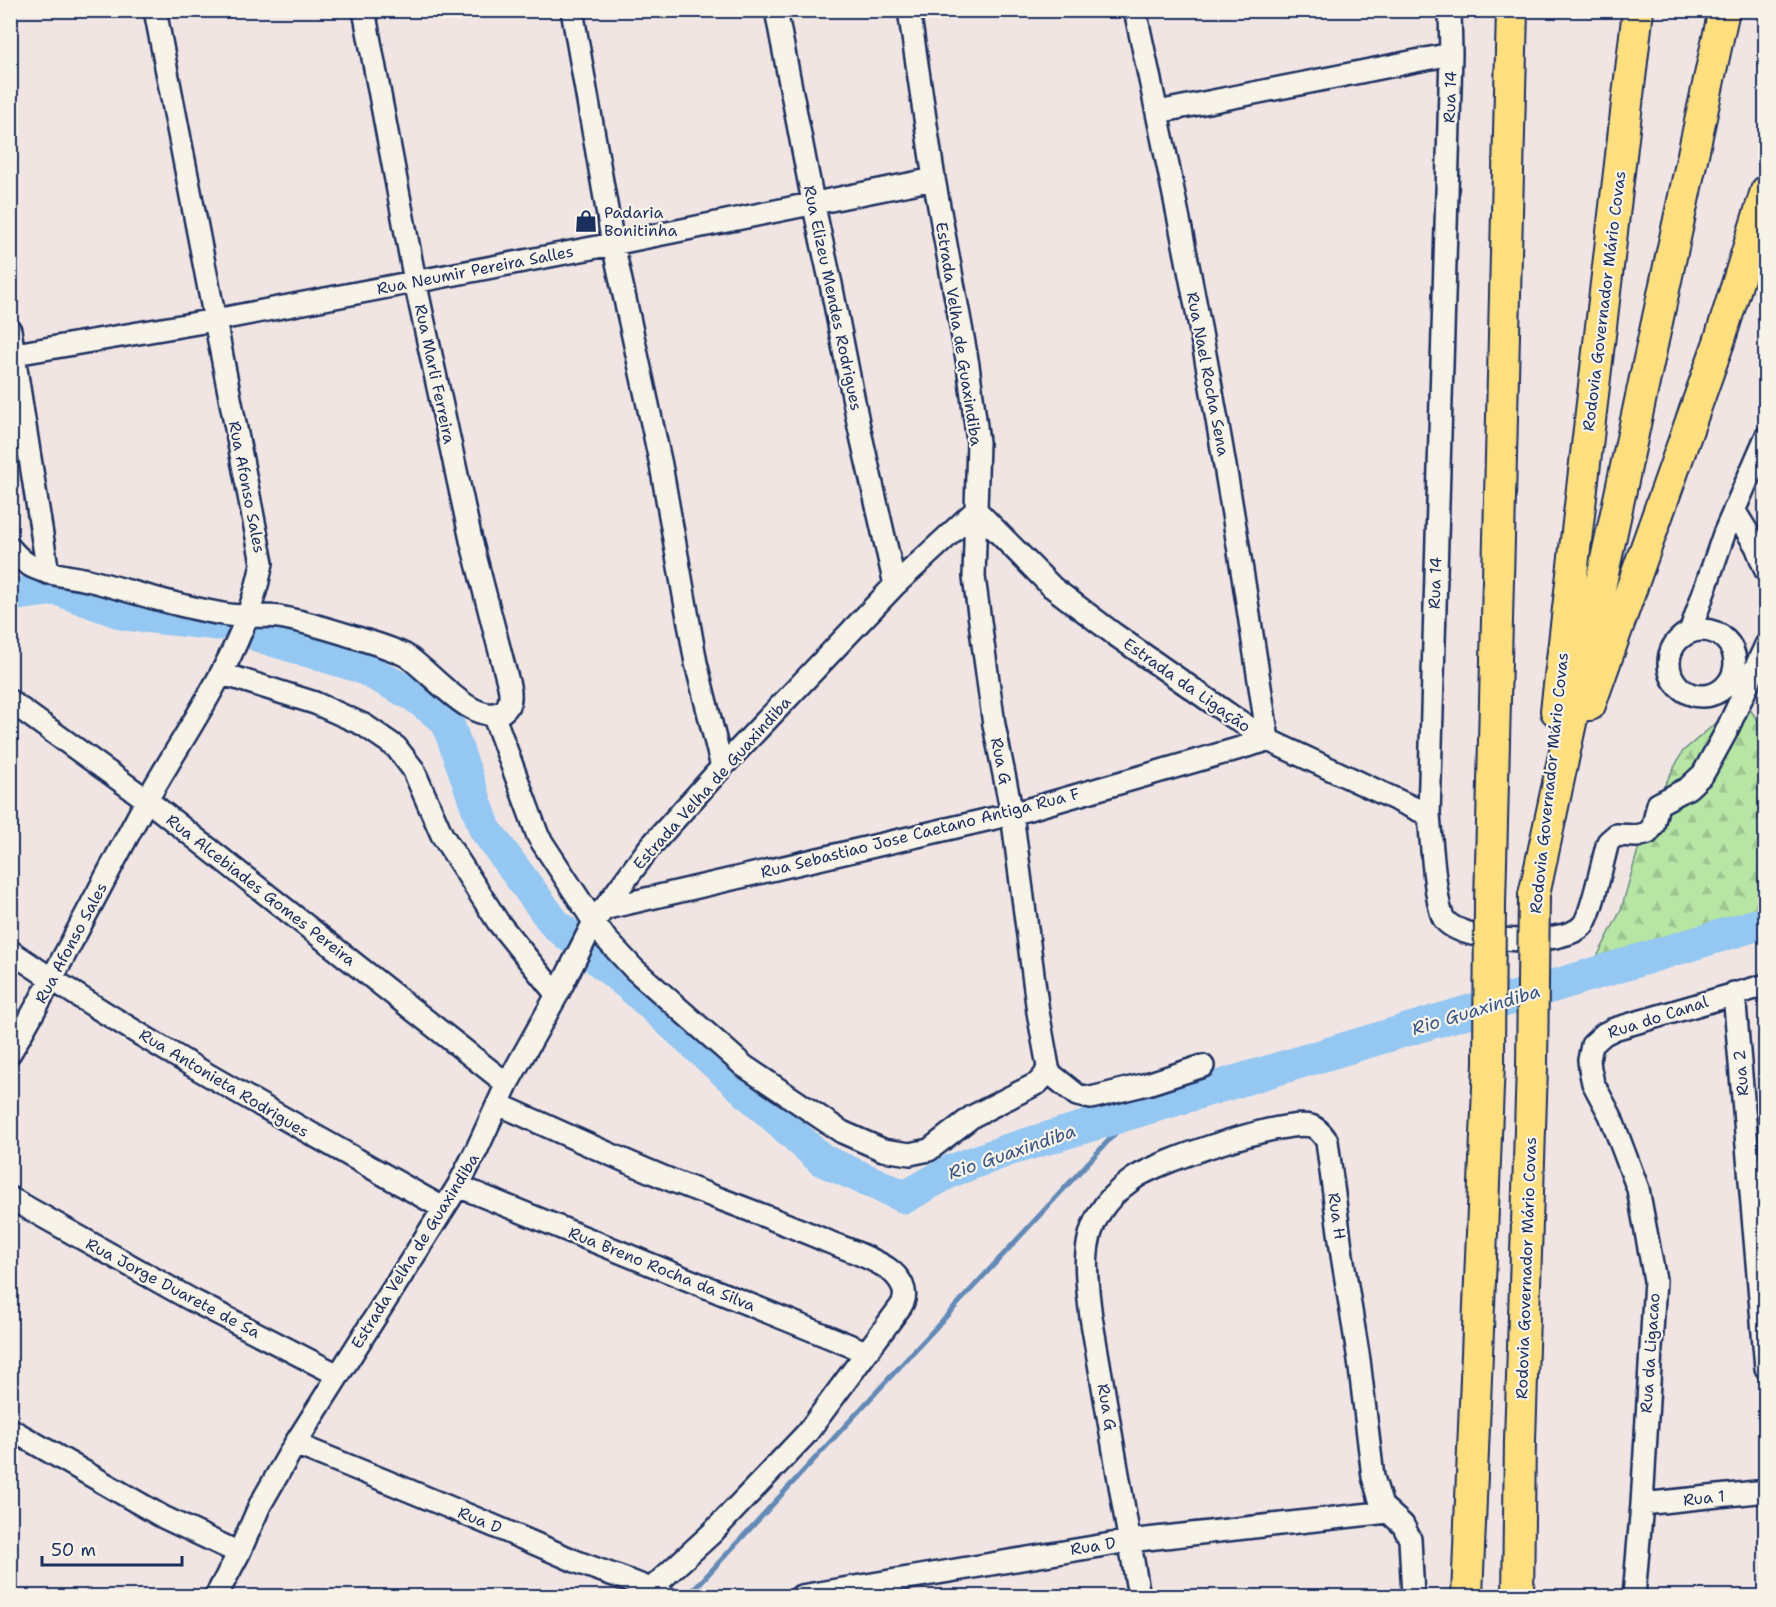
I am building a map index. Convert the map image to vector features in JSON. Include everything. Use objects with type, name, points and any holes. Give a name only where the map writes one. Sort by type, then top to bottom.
[{"type":"highway","points":[[1467,1596],[1489,1064],[1490,904],[1512,10]]},
{"type":"highway","name":"Rodovia Governador Mário Covas","points":[[1518,1596],[1532,1067],[1534,895],[1638,10]]},
{"type":"highway","points":[[1534,895],[1724,10]]},
{"type":"highway","points":[[1534,895],[1571,757],[1715,353],[1766,191]]},
{"type":"street","name":"Rua Afonso Sales","points":[[10,1053],[53,980],[147,800],[222,674],[257,590],[262,563],[155,10]]},
{"type":"street","name":"Rua Marli Ferreira","points":[[364,10],[415,281],[471,540],[509,686],[510,700],[505,709],[493,714]]},
{"type":"street","points":[[572,10],[614,244],[661,465],[696,663],[722,766]]},
{"type":"street","name":"Rua Elizeu Mendes Rodrigues","points":[[776,10],[859,427],[895,585]]},
{"type":"street","name":"Estrada Velha de Guaxindiba","points":[[216,1596],[239,1553],[260,1505],[295,1444],[458,1186],[507,1084],[590,931],[649,848],[722,766],[895,585],[976,510],[978,442],[962,331],[934,179],[909,10]]},
{"type":"street","name":"Rua Nael Rocha Sena","points":[[1135,10],[1158,112],[1213,397],[1268,740]]},
{"type":"street","name":"Rua 14","points":[[1449,10],[1451,54],[1429,815],[1438,896],[1443,918],[1459,930],[1473,935],[1515,939],[1566,936],[1582,927],[1588,916],[1608,842],[1616,835],[1637,836],[1648,833],[1653,826],[1658,804],[1688,788],[1703,774],[1725,734],[1766,645]]},
{"type":"street","points":[[1158,112],[1451,54]]},
{"type":"street","name":"Rua Neumir Pereira Salles","points":[[15,354],[215,320],[614,244],[934,179]]},
{"type":"street","points":[[10,330],[48,573]]},
{"type":"street","points":[[1690,632],[1734,510],[1766,436]]},
{"type":"street","name":"Estrada da Ligação","points":[[976,510],[1052,587],[1113,634],[1268,740],[1429,815]]},
{"type":"street","name":"Rua G","points":[[976,510],[974,577],[994,725],[1012,814],[1047,1071]]},
{"type":"street","points":[[1734,510],[1756,546],[1766,571]]},
{"type":"street","points":[[10,548],[30,566],[48,573],[84,579],[231,615],[278,617],[314,624],[384,647],[415,662],[469,707],[483,714],[493,714],[538,836],[590,931],[606,939],[634,969],[688,1019],[744,1066],[842,1132],[883,1150],[910,1154],[929,1150],[974,1116],[1038,1083],[1047,1071],[1077,1095],[1091,1098],[1147,1084],[1203,1066]]},
{"type":"street","points":[[222,674],[315,703],[364,725],[396,747],[413,769],[442,835],[498,922],[557,995]]},
{"type":"street","name":"Rua Alcebiades Gomes Pereira","points":[[10,701],[147,800],[507,1084]]},
{"type":"street","name":"Rua Sebastiao Jose Caetano Antiga Rua F","points":[[590,931],[1012,814],[1268,740]]},
{"type":"street","name":"Rua Antonieta Rodrigues","points":[[10,951],[53,980],[303,1130],[443,1208]]},
{"type":"street","name":"Rua do Canal","points":[[1610,1115],[1593,1083],[1590,1069],[1590,1052],[1596,1040],[1614,1029],[1766,985]]},
{"type":"street","name":"Rua 2","points":[[1734,993],[1766,1368]]},
{"type":"street","points":[[498,1104],[672,1180],[787,1223],[889,1269],[902,1285],[904,1301],[807,1433],[658,1593]]},
{"type":"street","name":"Rua da Ligacao","points":[[1610,1115],[1638,1190],[1655,1280],[1642,1504],[1634,1596]]},
{"type":"street","name":"Rua H","points":[[1086,1273],[1088,1240],[1095,1222],[1109,1200],[1134,1178],[1180,1155],[1227,1142],[1299,1125],[1317,1129],[1327,1142],[1359,1360],[1373,1477],[1382,1506],[1403,1525],[1410,1539],[1413,1596]]},
{"type":"street","name":"Rua Breno Rocha da Silva","points":[[458,1186],[866,1352]]},
{"type":"street","name":"Rua Jorge Duarete de Sa","points":[[10,1198],[190,1299],[338,1375]]},
{"type":"street","name":"Rua G","points":[[1086,1273],[1091,1317],[1139,1596]]},
{"type":"street","points":[[10,1430],[163,1517],[239,1553]]},
{"type":"street","name":"Rua D","points":[[295,1444],[658,1593]]},
{"type":"street","name":"Rua 1","points":[[1642,1504],[1766,1491]]},
{"type":"street","name":"Rua D","points":[[801,1596],[1129,1541],[1388,1512]]},
{"type":"green space","points":[[1743,700],[1765,730],[1765,922],[1636,961],[1593,965],[1621,910],[1647,818],[1683,751]]},
{"type":"waterway","name":"Rio Guaxindiba","points":[[10,595],[57,589],[125,614],[218,624]]},
{"type":"waterway","name":"Rio Guaxindiba","points":[[259,636],[361,667],[415,696],[447,721],[485,829],[555,924],[634,989],[822,1160],[905,1197],[951,1171],[1008,1150],[1766,922]]},
{"type":"waterway","points":[[688,1596],[1134,1113]]},
{"type":"place","name":"Padaria Bonitinha","points":[[586,221]]}]
